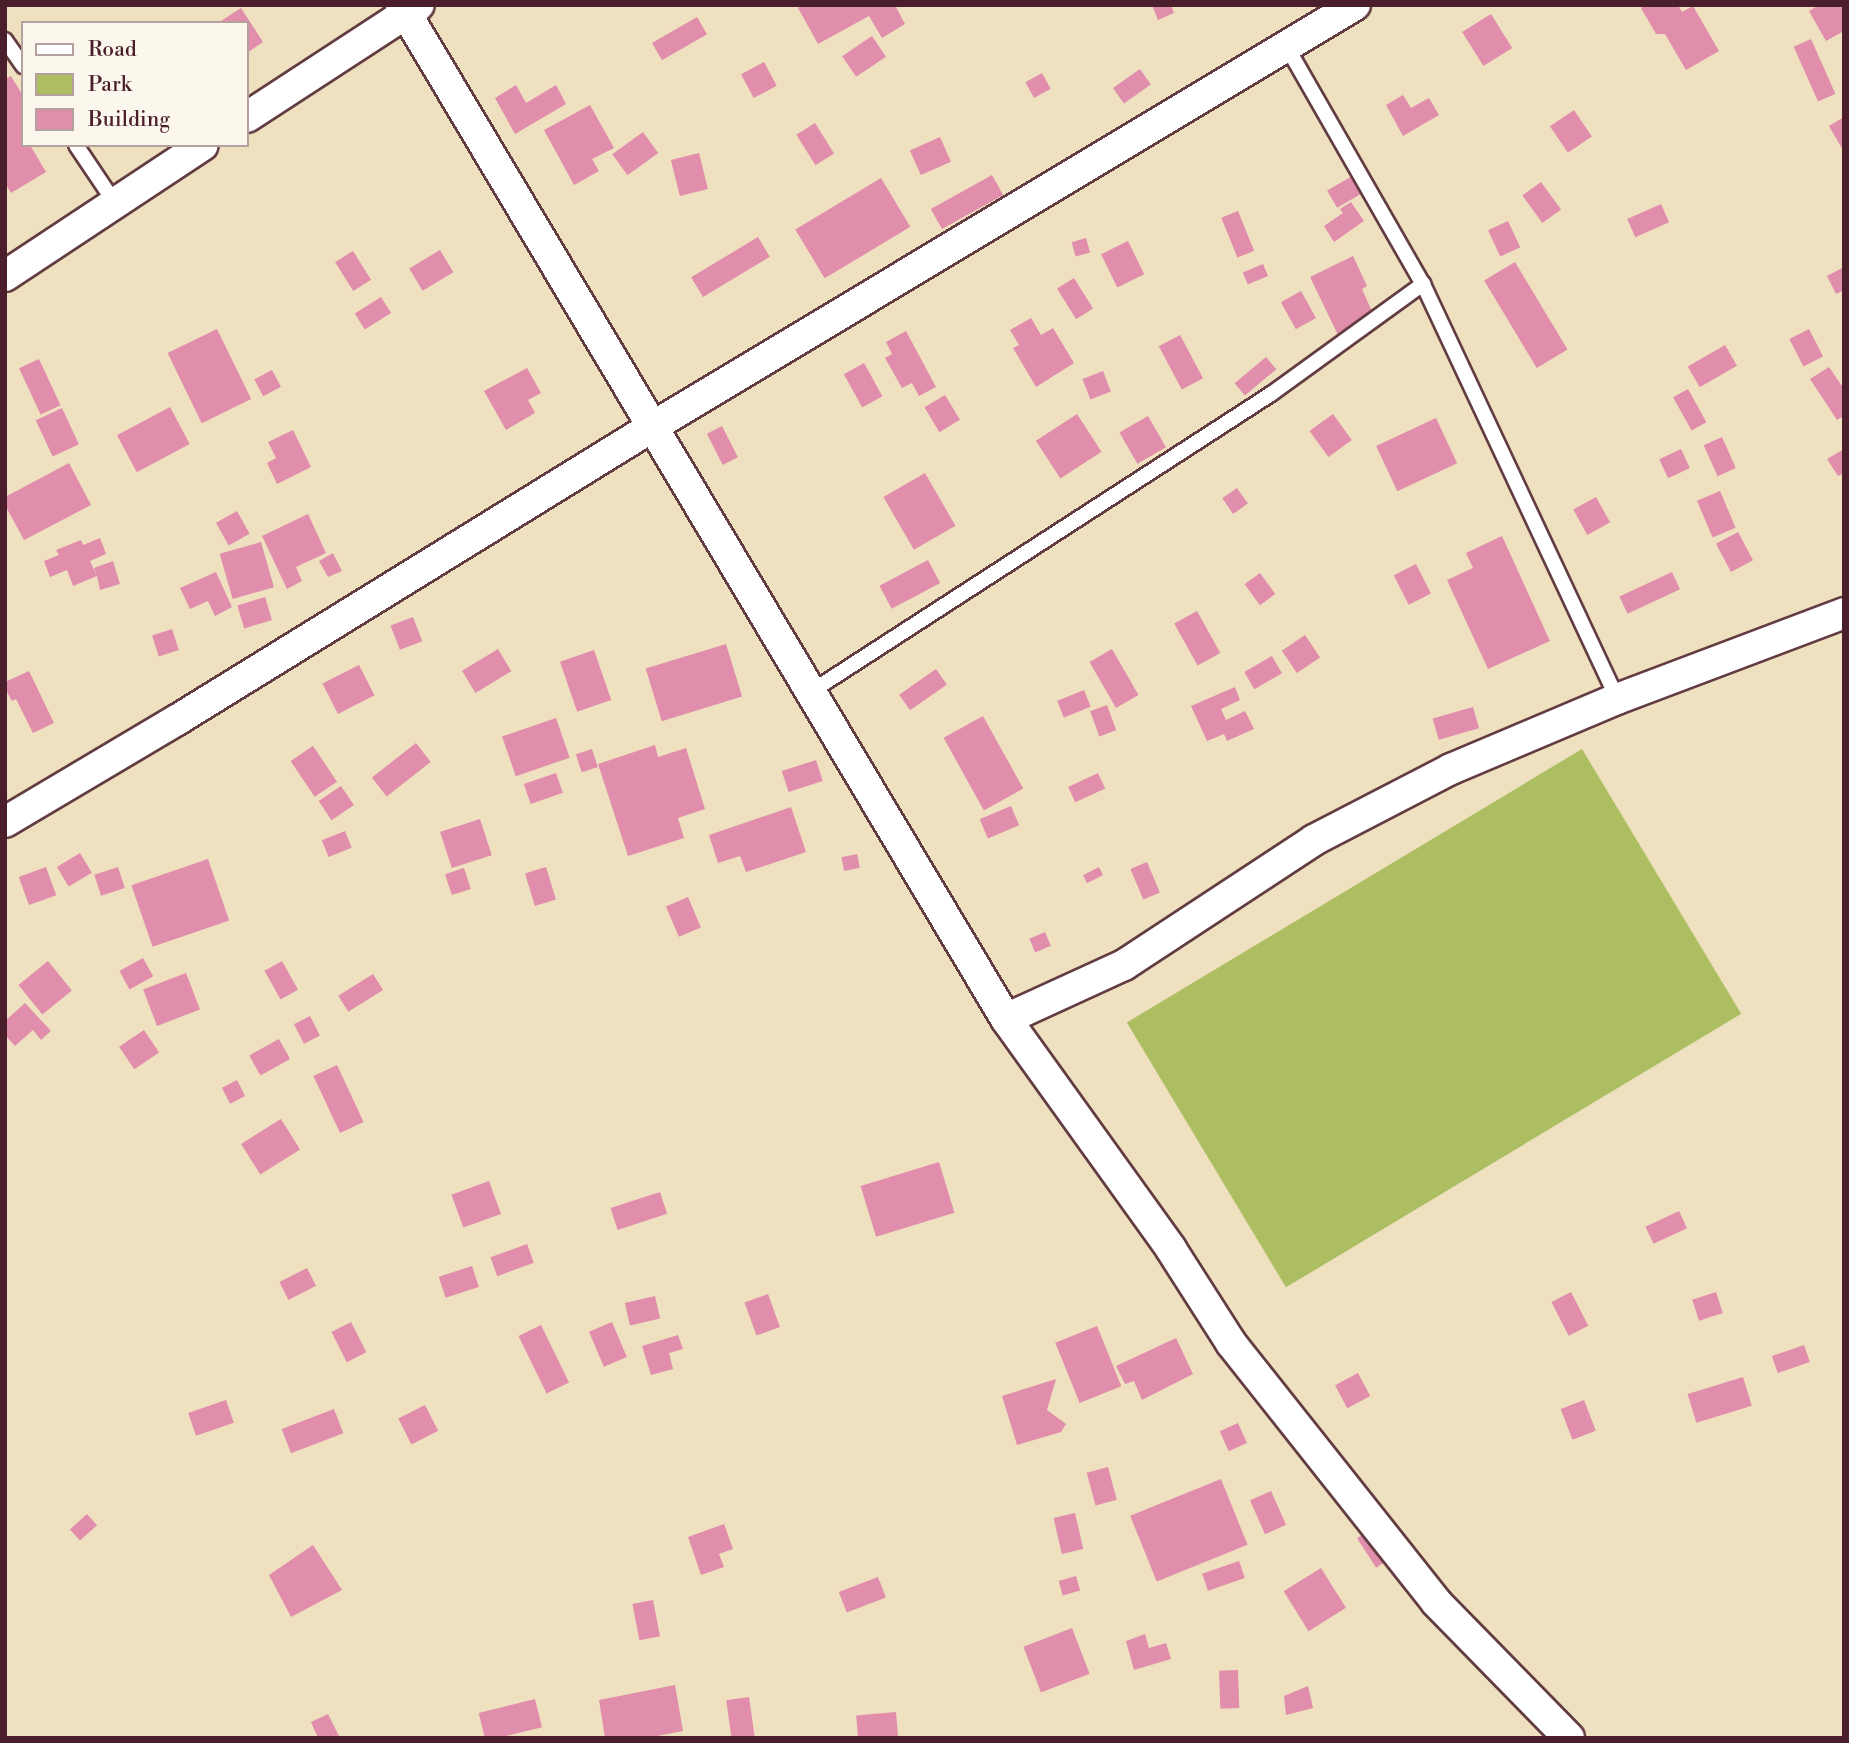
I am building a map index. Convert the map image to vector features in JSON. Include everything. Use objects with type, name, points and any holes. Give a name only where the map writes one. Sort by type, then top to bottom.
[{"type":"street","points":[[5,821],[177,720],[652,427],[1355,5]]},
{"type":"street","points":[[248,116],[409,8],[652,427],[1006,1019],[1171,1249],[1231,1343],[1436,1602],[1569,1738]]},
{"type":"street","points":[[5,276],[200,147]]},
{"type":"street","points":[[1006,1019],[1124,965],[1314,840],[1451,769],[1617,699],[1844,613]]},
{"type":"lane","points":[[5,40],[21,63]]},
{"type":"lane","points":[[1287,47],[1423,284],[1617,699]]},
{"type":"lane","points":[[77,147],[115,203]]},
{"type":"lane","points":[[812,691],[1271,394],[1423,284]]},
{"type":"green space","points":[[1582,749],[1741,1014],[1286,1287],[1127,1022]]},
{"type":"building","points":[[802,5],[895,5],[905,24],[882,38],[869,16],[818,44],[798,8]]},
{"type":"building","points":[[1152,5],[1171,5],[1174,13],[1158,20]]},
{"type":"building","points":[[1646,5],[1678,5],[1682,12],[1693,6],[1719,51],[1686,70],[1665,34],[1656,34],[1641,8]]},
{"type":"building","points":[[1819,5],[1844,5],[1844,31],[1826,41],[1809,11]]},
{"type":"building","points":[[241,8],[263,42],[248,52],[248,21],[221,21]]},
{"type":"building","points":[[1491,14],[1512,48],[1483,66],[1462,32]]},
{"type":"building","points":[[697,17],[707,34],[662,60],[652,43]]},
{"type":"building","points":[[872,36],[886,57],[856,77],[842,56]]},
{"type":"building","points":[[1811,39],[1835,94],[1818,102],[1794,47]]},
{"type":"building","points":[[764,62],[777,86],[754,98],[741,74]]},
{"type":"building","points":[[1140,69],[1151,85],[1124,103],[1113,88]]},
{"type":"building","points":[[1042,73],[1051,89],[1034,98],[1025,82]]},
{"type":"building","points":[[11,76],[21,93],[21,147],[31,147],[46,172],[11,193],[5,183],[5,79]]},
{"type":"building","points":[[516,85],[526,103],[556,85],[566,104],[515,134],[495,98]]},
{"type":"building","points":[[1403,95],[1411,108],[1429,98],[1439,115],[1403,136],[1386,105]]},
{"type":"building","points":[[590,105],[614,148],[592,159],[599,171],[574,185],[544,130]]},
{"type":"building","points":[[1574,110],[1592,137],[1568,153],[1550,126]]},
{"type":"building","points":[[1844,117],[1844,152],[1829,126]]},
{"type":"building","points":[[815,123],[834,154],[815,165],[796,135]]},
{"type":"building","points":[[643,132],[658,153],[628,175],[612,154]]},
{"type":"building","points":[[940,137],[951,162],[921,175],[910,150]]},
{"type":"building","points":[[699,153],[708,189],[680,196],[671,160]]},
{"type":"building","points":[[992,175],[1003,195],[942,229],[931,209]]},
{"type":"building","points":[[1354,175],[1364,192],[1337,208],[1327,190]]},
{"type":"building","points":[[881,178],[910,227],[825,278],[795,230]]},
{"type":"building","points":[[1541,182],[1561,210],[1542,223],[1522,196]]},
{"type":"building","points":[[1351,202],[1364,221],[1334,242],[1324,226],[1343,213],[1340,209]]},
{"type":"building","points":[[1661,204],[1669,222],[1635,237],[1627,219]]},
{"type":"building","points":[[1238,211],[1254,251],[1237,258],[1221,218]]},
{"type":"building","points":[[1508,221],[1520,247],[1500,257],[1488,230]]},
{"type":"building","points":[[758,237],[770,257],[703,297],[691,277]]},
{"type":"building","points":[[1086,238],[1090,252],[1076,257],[1072,242]]},
{"type":"building","points":[[1128,241],[1144,274],[1117,287],[1101,254]]},
{"type":"building","points":[[440,250],[453,272],[423,291],[409,269]]},
{"type":"building","points":[[353,251],[371,280],[353,291],[335,262]]},
{"type":"building","points":[[1353,256],[1367,286],[1362,289],[1375,318],[1338,335],[1310,277]]},
{"type":"building","points":[[1515,262],[1568,349],[1537,368],[1484,281]]},
{"type":"building","points":[[1263,264],[1268,276],[1248,285],[1243,273]]},
{"type":"building","points":[[1844,267],[1844,290],[1836,294],[1827,276]]},
{"type":"building","points":[[1074,278],[1093,309],[1076,319],[1057,289]]},
{"type":"building","points":[[1301,291],[1316,318],[1296,329],[1281,302]]},
{"type":"building","points":[[381,297],[391,313],[365,330],[355,313]]},
{"type":"building","points":[[1031,318],[1041,335],[1053,328],[1074,363],[1036,387],[1013,348],[1019,345],[1010,330]]},
{"type":"building","points":[[217,329],[251,399],[202,423],[168,353]]},
{"type":"building","points":[[1809,329],[1823,357],[1803,367],[1789,339]]},
{"type":"building","points":[[906,331],[936,387],[919,396],[912,383],[902,388],[885,358],[892,354],[886,342]]},
{"type":"building","points":[[1180,335],[1203,378],[1182,390],[1159,346]]},
{"type":"building","points":[[1725,345],[1737,366],[1700,387],[1688,366]]},
{"type":"building","points":[[1266,357],[1276,369],[1245,396],[1235,383]]},
{"type":"building","points":[[39,359],[61,405],[41,415],[19,368]]},
{"type":"building","points":[[864,363],[882,396],[862,407],[844,374]]},
{"type":"building","points":[[1829,367],[1844,389],[1844,416],[1837,420],[1810,379]]},
{"type":"building","points":[[527,368],[541,393],[528,400],[535,413],[506,430],[484,391]]},
{"type":"building","points":[[272,370],[281,387],[263,396],[254,379]]},
{"type":"building","points":[[1103,371],[1111,392],[1090,399],[1082,379]]},
{"type":"building","points":[[1688,389],[1706,422],[1692,430],[1673,397]]},
{"type":"building","points":[[945,395],[960,420],[939,432],[924,407]]},
{"type":"building","points":[[170,407],[190,444],[137,472],[117,435]]},
{"type":"building","points":[[62,408],[79,444],[53,457],[36,420]]},
{"type":"building","points":[[1077,414],[1102,452],[1060,478],[1036,441]]},
{"type":"building","points":[[1333,414],[1352,440],[1328,457],[1310,431]]},
{"type":"building","points":[[1148,416],[1166,447],[1137,464],[1119,432]]},
{"type":"building","points":[[1436,418],[1457,463],[1397,491],[1376,446]]},
{"type":"building","points":[[722,426],[738,457],[723,465],[707,434]]},
{"type":"building","points":[[293,430],[311,467],[277,484],[267,463],[276,458],[268,442]]},
{"type":"building","points":[[1722,437],[1736,468],[1718,476],[1704,445]]},
{"type":"building","points":[[1681,449],[1690,468],[1668,478],[1659,459]]},
{"type":"building","points":[[1844,449],[1844,473],[1838,476],[1827,459]]},
{"type":"building","points":[[69,463],[91,505],[24,540],[5,505],[5,497]]},
{"type":"building","points":[[925,473],[956,526],[914,550],[883,497]]},
{"type":"building","points":[[1237,488],[1248,504],[1233,514],[1222,498]]},
{"type":"building","points":[[1720,491],[1736,528],[1713,538],[1697,501]]},
{"type":"building","points":[[1596,497],[1610,522],[1587,535],[1573,510]]},
{"type":"building","points":[[237,511],[250,534],[229,545],[216,523]]},
{"type":"building","points":[[308,514],[326,553],[296,567],[302,581],[287,589],[262,536]]},
{"type":"building","points":[[1738,532],[1753,560],[1731,572],[1716,544]]},
{"type":"building","points":[[1502,536],[1550,641],[1488,669],[1447,580],[1473,568],[1466,553]]},
{"type":"building","points":[[100,538],[106,554],[90,561],[97,576],[73,586],[67,570],[50,577],[44,561],[59,555],[56,550],[81,540],[83,545]]},
{"type":"building","points":[[261,542],[274,587],[233,599],[220,554]]},
{"type":"building","points":[[333,553],[342,571],[328,577],[319,561]]},
{"type":"building","points":[[928,560],[940,583],[892,609],[879,586]]},
{"type":"building","points":[[113,561],[120,584],[100,590],[94,568]]},
{"type":"building","points":[[1416,564],[1431,593],[1409,605],[1394,575]]},
{"type":"building","points":[[216,572],[232,607],[215,616],[208,601],[190,609],[180,588]]},
{"type":"building","points":[[1672,572],[1680,589],[1627,614],[1619,597]]},
{"type":"building","points":[[1260,573],[1275,594],[1260,605],[1245,584]]},
{"type":"building","points":[[265,597],[272,620],[244,628],[237,605]]},
{"type":"building","points":[[1197,611],[1220,653],[1198,666],[1174,624]]},
{"type":"building","points":[[413,617],[422,641],[400,650],[391,626]]},
{"type":"building","points":[[172,629],[179,650],[159,656],[152,635]]},
{"type":"building","points":[[1305,635],[1320,657],[1297,673],[1282,651]]},
{"type":"building","points":[[726,644],[742,697],[662,721],[646,669]]},
{"type":"building","points":[[498,649],[511,671],[475,693],[462,671]]},
{"type":"building","points":[[1112,649],[1138,695],[1116,708],[1089,662]]},
{"type":"building","points":[[594,650],[611,700],[577,712],[560,662]]},
{"type":"building","points":[[1272,656],[1282,673],[1254,689],[1244,672]]},
{"type":"building","points":[[359,665],[374,695],[338,714],[322,684]]},
{"type":"building","points":[[936,669],[947,685],[910,710],[899,695]]},
{"type":"building","points":[[29,671],[54,723],[33,733],[16,699],[12,701],[5,688],[5,682]]},
{"type":"building","points":[[1235,687],[1240,700],[1221,709],[1226,720],[1245,711],[1254,729],[1227,741],[1224,734],[1207,741],[1191,706]]},
{"type":"building","points":[[1084,690],[1091,707],[1064,718],[1057,701]]},
{"type":"building","points":[[1107,705],[1116,730],[1099,737],[1090,711]]},
{"type":"building","points":[[1473,707],[1479,728],[1439,740],[1433,719]]},
{"type":"building","points":[[983,716],[1023,789],[984,810],[944,738]]},
{"type":"building","points":[[556,718],[570,758],[516,776],[502,737]]},
{"type":"building","points":[[416,743],[431,762],[387,796],[372,777]]},
{"type":"building","points":[[655,745],[658,757],[686,748],[705,809],[678,818],[684,838],[628,856],[598,764]]},
{"type":"building","points":[[313,746],[337,782],[315,797],[291,761]]},
{"type":"building","points":[[592,749],[598,767],[582,772],[576,754]]},
{"type":"building","points":[[816,760],[823,781],[789,792],[782,771]]},
{"type":"building","points":[[556,773],[563,793],[531,804],[524,784]]},
{"type":"building","points":[[1098,773],[1105,788],[1075,802],[1068,787]]},
{"type":"building","points":[[341,786],[354,805],[331,820],[319,801]]},
{"type":"building","points":[[1011,806],[1019,825],[988,839],[980,819]]},
{"type":"building","points":[[791,807],[806,852],[746,872],[740,856],[718,863],[709,835]]},
{"type":"building","points":[[480,819],[492,855],[452,868],[440,832]]},
{"type":"building","points":[[345,831],[352,848],[329,857],[322,840]]},
{"type":"building","points":[[80,853],[92,873],[69,887],[57,867]]},
{"type":"building","points":[[857,854],[860,868],[844,871],[841,857]]},
{"type":"building","points":[[208,859],[229,920],[153,947],[131,885]]},
{"type":"building","points":[[1147,862],[1160,892],[1143,899],[1130,869]]},
{"type":"building","points":[[46,867],[56,895],[29,905],[19,877]]},
{"type":"building","points":[[118,867],[125,888],[101,896],[94,875]]},
{"type":"building","points":[[546,867],[556,900],[535,906],[525,873]]},
{"type":"building","points":[[1099,867],[1103,875],[1087,883],[1083,875]]},
{"type":"building","points":[[464,868],[471,889],[452,895],[445,874]]},
{"type":"building","points":[[688,897],[701,927],[679,937],[666,906]]},
{"type":"building","points":[[1045,932],[1051,946],[1035,952],[1029,939]]},
{"type":"building","points":[[143,958],[153,976],[130,989],[119,971]]},
{"type":"building","points":[[48,961],[72,991],[42,1014],[18,985]]},
{"type":"building","points":[[282,961],[298,990],[281,1000],[265,971]]},
{"type":"building","points":[[186,973],[200,1009],[157,1026],[143,989]]},
{"type":"building","points":[[373,974],[383,990],[348,1012],[338,996]]},
{"type":"building","points":[[25,1003],[51,1031],[41,1040],[33,1030],[15,1046],[5,1035],[5,1021]]},
{"type":"building","points":[[310,1016],[320,1036],[304,1044],[294,1024]]},
{"type":"building","points":[[144,1030],[159,1052],[134,1069],[119,1047]]},
{"type":"building","points":[[279,1039],[290,1059],[260,1076],[249,1055]]},
{"type":"building","points":[[337,1065],[364,1122],[340,1133],[313,1076]]},
{"type":"building","points":[[237,1080],[245,1096],[230,1104],[222,1088]]},
{"type":"building","points":[[281,1119],[300,1150],[260,1174],[241,1144]]},
{"type":"building","points":[[939,1162],[954,1213],[876,1237],[861,1186]]},
{"type":"building","points":[[489,1181],[501,1214],[463,1228],[451,1195]]},
{"type":"building","points":[[660,1192],[667,1214],[618,1230],[611,1208]]},
{"type":"building","points":[[1679,1211],[1687,1228],[1653,1244],[1645,1227]]},
{"type":"building","points":[[527,1244],[534,1263],[497,1276],[490,1257]]},
{"type":"building","points":[[472,1266],[479,1287],[446,1298],[439,1277]]},
{"type":"building","points":[[307,1268],[316,1286],[288,1300],[279,1282]]},
{"type":"building","points":[[1571,1292],[1588,1326],[1569,1336],[1551,1302]]},
{"type":"building","points":[[1716,1292],[1723,1313],[1699,1321],[1692,1300]]},
{"type":"building","points":[[768,1294],[780,1327],[756,1335],[745,1303]]},
{"type":"building","points":[[655,1296],[660,1318],[630,1325],[625,1303]]},
{"type":"building","points":[[351,1322],[366,1352],[347,1362],[331,1332]]},
{"type":"building","points":[[612,1322],[627,1357],[604,1367],[589,1332]]},
{"type":"building","points":[[541,1325],[569,1383],[547,1393],[519,1336]]},
{"type":"building","points":[[1097,1326],[1121,1386],[1080,1403],[1055,1343]]},
{"type":"building","points":[[678,1335],[683,1349],[669,1353],[673,1369],[651,1375],[642,1346]]},
{"type":"building","points":[[1176,1338],[1193,1374],[1142,1400],[1134,1381],[1125,1384],[1116,1366]]},
{"type":"building","points":[[1804,1345],[1810,1362],[1778,1373],[1772,1356]]},
{"type":"building","points":[[1358,1373],[1370,1396],[1347,1408],[1335,1385]]},
{"type":"building","points":[[1743,1377],[1752,1406],[1696,1423],[1688,1394]]},
{"type":"building","points":[[1056,1379],[1047,1410],[1066,1424],[1061,1432],[1017,1445],[1002,1396]]},
{"type":"building","points":[[226,1400],[234,1423],[196,1436],[188,1413]]},
{"type":"building","points":[[1584,1400],[1596,1431],[1572,1440],[1561,1409]]},
{"type":"building","points":[[425,1405],[438,1431],[411,1444],[398,1419]]},
{"type":"building","points":[[334,1409],[343,1433],[291,1453],[282,1429]]},
{"type":"building","points":[[1238,1423],[1247,1443],[1229,1451],[1220,1431]]},
{"type":"building","points":[[1108,1467],[1117,1500],[1096,1506],[1087,1473]]},
{"type":"building","points":[[1221,1479],[1248,1545],[1157,1582],[1130,1516]]},
{"type":"building","points":[[1271,1491],[1286,1525],[1265,1534],[1250,1500]]},
{"type":"building","points":[[1075,1513],[1083,1549],[1062,1554],[1054,1518]]},
{"type":"building","points":[[87,1514],[97,1525],[80,1541],[70,1529]]},
{"type":"building","points":[[724,1524],[733,1549],[719,1554],[724,1567],[701,1575],[688,1537]]},
{"type":"building","points":[[1373,1528],[1392,1557],[1376,1568],[1357,1538]]},
{"type":"building","points":[[313,1545],[342,1590],[291,1617],[269,1575]]},
{"type":"building","points":[[1239,1561],[1245,1578],[1208,1591],[1202,1574]]},
{"type":"building","points":[[1321,1568],[1346,1608],[1309,1631],[1284,1591]]},
{"type":"building","points":[[1076,1576],[1080,1590],[1063,1595],[1059,1581]]},
{"type":"building","points":[[878,1577],[886,1598],[847,1613],[839,1592]]},
{"type":"building","points":[[653,1600],[660,1636],[639,1640],[632,1604]]},
{"type":"building","points":[[1072,1628],[1090,1674],[1041,1692],[1023,1647]]},
{"type":"building","points":[[1145,1634],[1149,1648],[1166,1643],[1171,1659],[1134,1670],[1126,1641]]},
{"type":"building","points":[[1238,1670],[1239,1708],[1220,1709],[1219,1671]]},
{"type":"building","points":[[675,1685],[683,1731],[647,1738],[605,1738],[599,1700]]},
{"type":"building","points":[[1308,1686],[1313,1708],[1286,1715],[1284,1696]]},
{"type":"building","points":[[749,1697],[755,1738],[732,1738],[726,1700]]},
{"type":"building","points":[[535,1699],[542,1727],[498,1738],[485,1738],[479,1713]]},
{"type":"building","points":[[896,1712],[898,1737],[858,1738],[856,1715]]},
{"type":"building","points":[[328,1714],[339,1736],[318,1738],[311,1722]]}]
